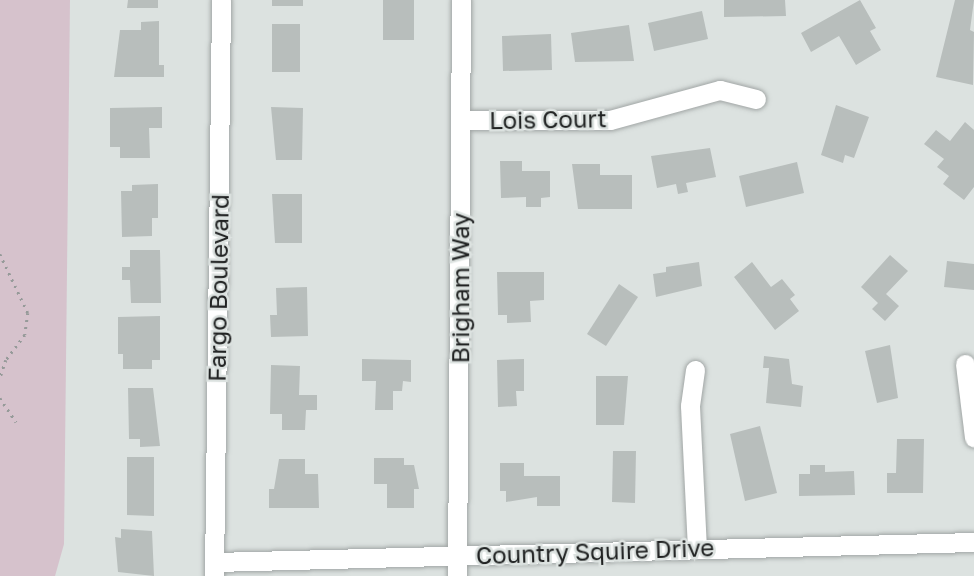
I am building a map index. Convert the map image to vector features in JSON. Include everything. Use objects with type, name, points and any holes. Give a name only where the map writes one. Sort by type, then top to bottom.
[{"type":"street","name":"Fargo Boulevard","points":[[214,569],[221,0]]},
{"type":"street","name":"Brigham Way","points":[[457,576],[461,0]]},
{"type":"street","name":"Lois Court","points":[[461,120],[610,120],[720,90],[756,99]]},
{"type":"street","points":[[965,364],[974,437]]},
{"type":"street","points":[[695,370],[690,406],[697,548]]},
{"type":"street","name":"Country Squire Drive","points":[[214,569],[458,555],[974,542]]},
{"type":"path","points":[[0,254],[28,313],[25,335],[6,360],[0,378]]},
{"type":"path","points":[[0,398],[16,422]]},
{"type":"shaded area","points":[[0,0],[70,0],[64,544],[55,576],[0,576]]},
{"type":"building","points":[[128,0],[158,0],[158,8],[127,8]]},
{"type":"building","points":[[272,0],[303,0],[303,6],[272,6]]},
{"type":"building","points":[[383,0],[414,0],[414,40],[383,40]]},
{"type":"building","points":[[724,0],[785,0],[786,16],[724,17]]},
{"type":"building","points":[[860,0],[876,28],[870,31],[881,50],[856,65],[839,36],[811,52],[801,33]]},
{"type":"building","points":[[955,0],[974,0],[970,30],[974,32],[973,85],[936,77]]},
{"type":"building","points":[[702,11],[708,39],[654,51],[648,23]]},
{"type":"building","points":[[159,21],[159,65],[164,65],[164,77],[114,77],[120,30],[141,30],[141,22]]},
{"type":"building","points":[[272,24],[300,24],[300,72],[272,72]]},
{"type":"building","points":[[629,25],[634,61],[575,62],[571,33]]},
{"type":"building","points":[[551,34],[552,70],[503,71],[502,36]]},
{"type":"building","points":[[836,105],[869,117],[854,158],[845,155],[843,163],[821,155]]},
{"type":"building","points":[[162,107],[162,128],[149,128],[150,158],[120,158],[120,147],[110,147],[110,108]]},
{"type":"building","points":[[271,107],[303,108],[302,160],[276,160]]},
{"type":"building","points":[[965,122],[974,130],[974,187],[964,200],[943,184],[949,176],[937,167],[944,159],[924,144],[936,130],[950,141]]},
{"type":"building","points":[[710,148],[716,177],[686,183],[688,192],[678,194],[676,184],[657,188],[651,156]]},
{"type":"building","points":[[500,161],[522,161],[522,171],[550,171],[550,197],[541,198],[541,207],[526,207],[526,197],[501,198]]},
{"type":"building","points":[[797,162],[804,193],[746,207],[739,176]]},
{"type":"building","points":[[572,164],[600,164],[600,175],[632,175],[632,209],[578,209]]},
{"type":"building","points":[[158,184],[158,218],[152,218],[152,236],[122,237],[121,191],[132,191],[132,185]]},
{"type":"building","points":[[272,194],[302,194],[302,243],[275,243]]},
{"type":"building","points":[[130,250],[160,250],[161,303],[131,303],[130,280],[122,280],[122,267],[130,267]]},
{"type":"building","points":[[890,255],[908,271],[886,294],[899,306],[885,321],[872,309],[878,303],[861,287]]},
{"type":"building","points":[[947,261],[974,264],[974,290],[944,287]]},
{"type":"building","points":[[699,262],[702,286],[656,297],[653,274],[666,272],[666,267]]},
{"type":"building","points":[[752,262],[771,287],[782,279],[795,295],[790,299],[799,311],[775,330],[734,277]]},
{"type":"building","points":[[497,272],[544,272],[544,300],[530,301],[531,322],[507,323],[507,315],[498,315]]},
{"type":"building","points":[[619,284],[638,297],[606,346],[587,334]]},
{"type":"building","points":[[307,287],[308,336],[271,337],[270,315],[277,315],[276,288]]},
{"type":"building","points":[[160,316],[160,360],[152,360],[152,369],[123,369],[123,354],[118,354],[118,317]]},
{"type":"building","points":[[890,345],[898,398],[877,403],[865,351]]},
{"type":"building","points":[[764,356],[789,359],[792,384],[803,386],[801,407],[766,403],[769,368],[763,368]]},
{"type":"building","points":[[362,359],[411,360],[411,382],[403,381],[402,391],[393,391],[393,410],[375,410],[376,381],[362,381]]},
{"type":"building","points":[[524,359],[524,391],[516,391],[517,406],[498,407],[497,360]]},
{"type":"building","points":[[271,365],[300,366],[299,395],[317,395],[317,410],[306,410],[305,430],[282,430],[282,414],[270,414]]},
{"type":"building","points":[[596,376],[628,376],[624,425],[596,425]]},
{"type":"building","points":[[128,388],[153,388],[160,446],[140,447],[140,439],[129,439]]},
{"type":"building","points":[[760,426],[777,493],[745,501],[730,434]]},
{"type":"building","points":[[897,439],[924,439],[923,493],[887,493],[887,473],[896,473]]},
{"type":"building","points":[[613,451],[636,451],[635,503],[612,502]]},
{"type":"building","points":[[127,457],[154,457],[154,516],[127,515]]},
{"type":"building","points":[[374,458],[404,458],[404,465],[414,465],[419,489],[414,489],[414,508],[387,508],[387,484],[374,484]]},
{"type":"building","points":[[279,459],[305,459],[305,474],[318,474],[319,508],[269,508],[269,489],[274,489]]},
{"type":"building","points":[[500,463],[524,463],[524,476],[560,476],[560,506],[537,506],[537,497],[506,502],[506,491],[500,491]]},
{"type":"building","points":[[810,465],[825,465],[825,472],[854,471],[855,495],[799,496],[799,474],[810,474]]},
{"type":"building","points":[[121,529],[152,531],[154,576],[118,572],[115,537],[121,538]]}]
